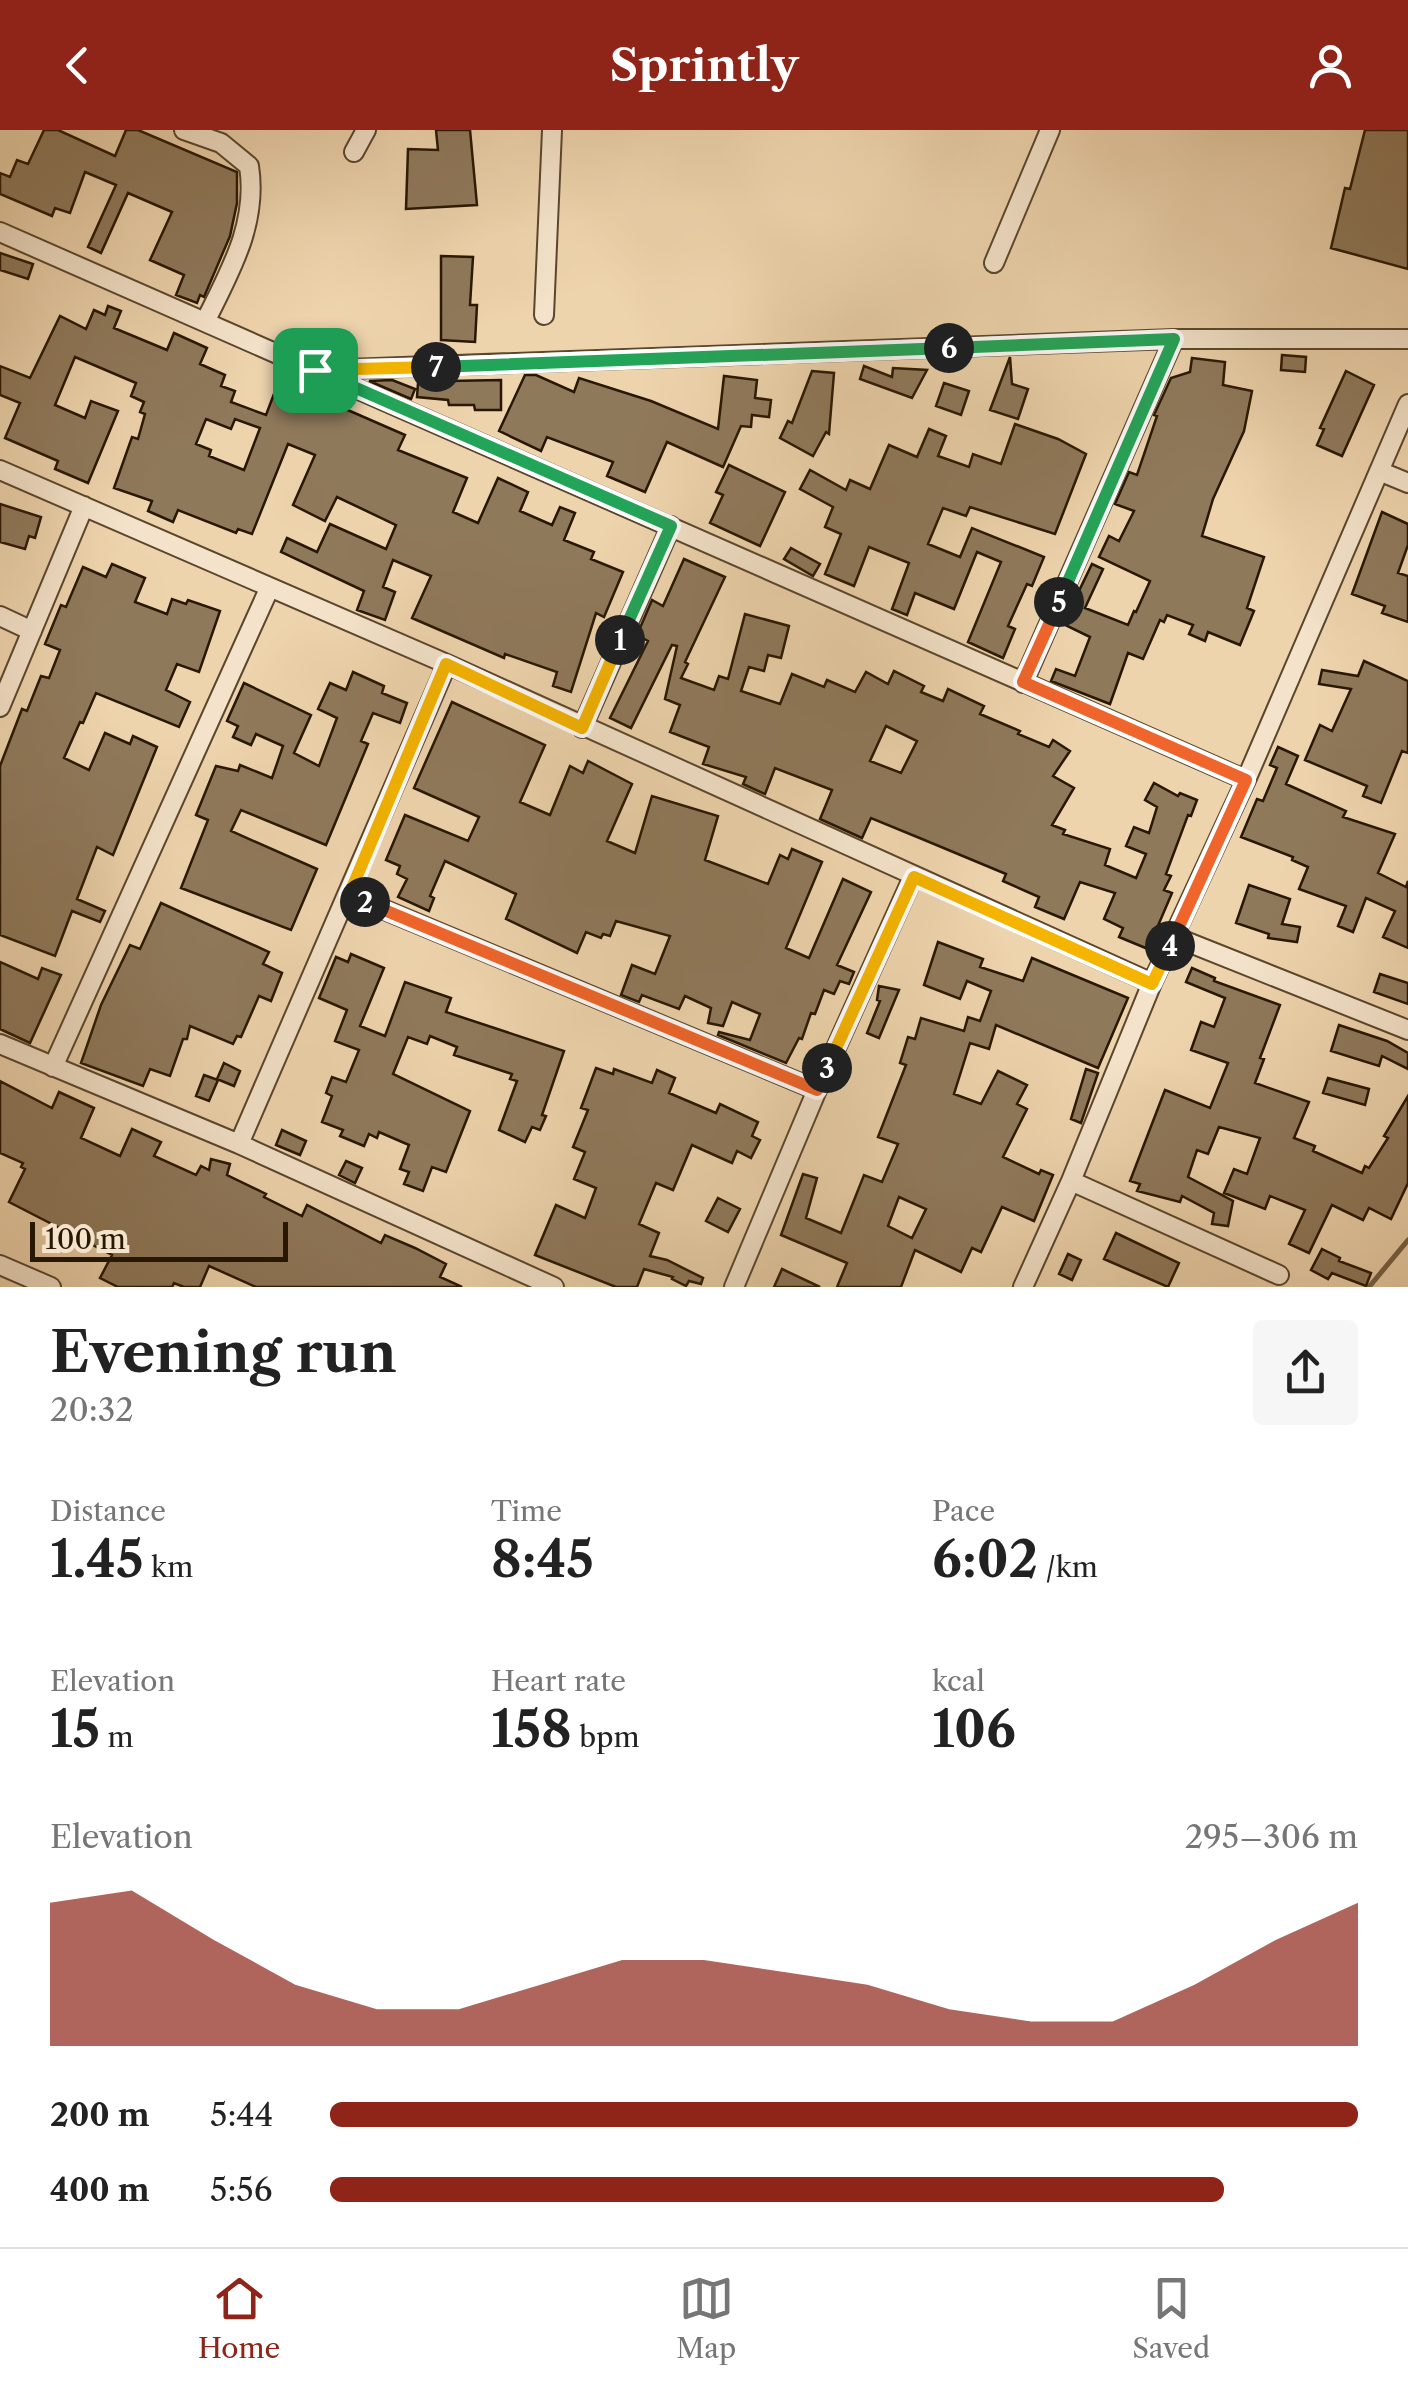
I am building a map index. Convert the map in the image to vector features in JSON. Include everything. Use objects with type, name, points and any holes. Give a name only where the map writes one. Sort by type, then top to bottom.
[{"type":"street","points":[[184,130],[221,143],[249,166],[252,188],[249,226],[205,322]]},
{"type":"street","points":[[354,152],[366,130]]},
{"type":"street","points":[[544,314],[552,130]]},
{"type":"street","points":[[994,263],[1050,130]]},
{"type":"street","points":[[0,232],[1246,780]]},
{"type":"street","points":[[315,370],[1174,339],[1408,339]]},
{"type":"street","points":[[1023,682],[1174,339]]},
{"type":"street","points":[[1023,1287],[1408,404]]},
{"type":"street","points":[[0,470],[446,664],[1152,984]]},
{"type":"street","points":[[1378,471],[1408,483]]},
{"type":"street","points":[[0,708],[84,506]]},
{"type":"street","points":[[582,728],[671,526]]},
{"type":"street","points":[[53,1067],[269,589]]},
{"type":"street","points":[[0,616],[32,632]]},
{"type":"street","points":[[238,1144],[446,664]]},
{"type":"street","points":[[734,1287],[817,1090],[914,877]]},
{"type":"street","points":[[349,895],[817,1090]]},
{"type":"street","points":[[1175,937],[1408,1030]]},
{"type":"street","points":[[0,1044],[238,1144],[554,1287]]},
{"type":"street","points":[[1071,1181],[1278,1275]]},
{"type":"street","points":[[0,1265],[51,1287]]},
{"type":"building","points":[[44,130],[58,130],[115,156],[126,130],[138,130],[237,172],[237,203],[230,236],[204,297],[200,295],[197,303],[176,295],[184,275],[150,260],[172,212],[128,193],[101,253],[88,247],[116,185],[85,172],[70,213],[55,208],[52,216],[0,194],[0,173],[10,177],[17,160],[28,164]]},
{"type":"building","points":[[436,130],[470,130],[477,205],[406,209],[408,149],[438,150]]},
{"type":"building","points":[[1365,130],[1408,130],[1408,269],[1331,248],[1345,188],[1350,189]]},
{"type":"building","points":[[0,253],[33,264],[28,279],[0,270]]},
{"type":"building","points":[[441,256],[473,257],[470,305],[477,305],[475,342],[441,340]]},
{"type":"building","points":[[108,306],[121,311],[114,328],[167,350],[174,333],[207,348],[200,364],[225,375],[221,386],[235,391],[231,402],[266,415],[277,386],[317,400],[318,397],[405,435],[398,450],[467,478],[453,512],[478,523],[498,478],[528,492],[520,511],[552,525],[560,507],[575,513],[564,540],[594,552],[591,559],[623,572],[604,617],[596,613],[571,692],[553,686],[557,672],[505,654],[504,658],[412,618],[431,576],[393,560],[383,587],[395,592],[385,620],[357,610],[364,591],[281,552],[287,538],[317,552],[330,524],[386,549],[396,525],[337,497],[325,521],[293,505],[315,455],[288,444],[252,534],[238,529],[236,533],[178,510],[173,522],[148,511],[152,501],[114,488],[132,437],[138,439],[145,414],[140,412],[144,402],[131,396],[136,383],[75,357],[55,405],[85,418],[91,401],[118,411],[88,483],[55,469],[58,461],[5,438],[20,403],[0,395],[0,366],[30,378],[60,316],[86,329],[94,310],[105,315]],"holes":[[[206,419],[231,429],[235,419],[260,428],[244,470],[209,456],[211,450],[196,444]]]},
{"type":"building","points":[[1282,355],[1306,357],[1305,372],[1281,370]]},
{"type":"building","points":[[1010,357],[1012,384],[1028,389],[1018,419],[990,410]]},
{"type":"building","points":[[1192,358],[1225,362],[1223,385],[1252,391],[1244,431],[1213,499],[1202,536],[1264,557],[1247,608],[1254,611],[1240,645],[1208,632],[1205,641],[1189,634],[1193,625],[1167,615],[1164,622],[1160,620],[1143,659],[1128,653],[1110,704],[1051,681],[1056,669],[1075,676],[1090,637],[1063,624],[1092,564],[1103,569],[1085,608],[1128,625],[1136,612],[1150,581],[1099,557],[1109,536],[1119,541],[1134,511],[1115,504],[1129,472],[1137,475],[1157,416],[1154,415],[1171,378],[1190,372]]},
{"type":"building","points":[[864,366],[892,377],[893,368],[927,370],[912,398],[860,379]]},
{"type":"building","points":[[812,371],[834,373],[829,434],[826,432],[813,456],[780,438],[788,421],[792,423]]},
{"type":"building","points":[[1346,371],[1374,385],[1342,456],[1317,445],[1324,429],[1320,428]]},
{"type":"building","points":[[525,375],[536,375],[574,392],[579,378],[651,401],[718,429],[724,376],[757,380],[755,398],[771,400],[769,417],[752,415],[751,427],[741,426],[723,467],[667,442],[645,492],[607,476],[613,462],[547,437],[541,451],[499,431]]},
{"type":"building","points":[[392,380],[415,389],[411,399],[369,381]]},
{"type":"building","points":[[501,380],[501,410],[475,410],[474,405],[449,405],[448,400],[417,397],[418,383],[448,386],[448,381]]},
{"type":"building","points":[[944,383],[969,391],[961,415],[936,406]]},
{"type":"building","points":[[1015,424],[1086,454],[1055,534],[970,507],[966,516],[943,508],[928,544],[960,557],[972,528],[1044,557],[1008,626],[1015,629],[1003,658],[968,642],[1001,562],[977,552],[954,609],[915,593],[907,615],[892,609],[909,563],[869,547],[854,586],[825,574],[841,534],[825,527],[833,507],[800,489],[810,470],[846,490],[850,480],[870,489],[889,445],[917,457],[929,429],[946,436],[938,456],[969,467],[973,454],[1001,464]]},
{"type":"building","points":[[729,465],[785,492],[760,546],[710,523],[723,495],[716,492]]},
{"type":"building","points":[[0,504],[41,517],[35,538],[29,536],[25,549],[0,542]]},
{"type":"building","points":[[1382,512],[1408,524],[1408,545],[1398,573],[1408,576],[1408,622],[1382,613],[1385,606],[1352,594]]},
{"type":"building","points":[[791,548],[820,564],[813,576],[784,559]]},
{"type":"building","points":[[684,559],[725,577],[681,678],[714,690],[719,676],[728,679],[745,614],[789,626],[781,658],[768,655],[764,671],[749,667],[741,691],[780,704],[792,674],[824,687],[827,680],[855,692],[866,672],[888,684],[894,671],[924,686],[921,692],[943,701],[948,689],[984,706],[980,714],[1020,731],[1018,734],[1049,747],[1053,740],[1070,751],[1053,776],[1074,788],[1052,825],[1065,830],[1063,834],[1110,849],[1105,865],[1136,878],[1146,854],[1126,846],[1134,827],[1149,833],[1157,807],[1145,800],[1154,783],[1178,796],[1180,793],[1197,800],[1166,874],[1171,876],[1164,890],[1172,893],[1148,949],[1119,937],[1123,928],[1104,919],[1115,893],[1080,882],[1064,919],[1035,907],[1039,897],[1003,881],[1006,874],[871,818],[862,838],[820,819],[832,790],[775,768],[765,794],[743,784],[746,777],[703,764],[709,747],[670,732],[680,705],[665,699],[677,646],[672,645],[631,728],[610,718],[648,641],[637,635],[652,600],[663,606]],"holes":[[[886,726],[917,741],[901,773],[870,761]]]},
{"type":"building","points":[[112,564],[145,578],[135,602],[167,614],[172,599],[220,611],[199,672],[177,664],[166,690],[190,702],[179,727],[96,693],[83,723],[80,722],[64,758],[89,770],[105,733],[130,744],[133,736],[157,747],[113,855],[97,847],[77,899],[105,911],[100,922],[72,911],[55,956],[0,935],[0,766],[22,709],[27,711],[41,676],[49,678],[60,650],[45,644],[61,605],[66,607],[83,567],[106,577]]},
{"type":"building","points":[[1364,661],[1408,681],[1408,753],[1402,751],[1381,803],[1363,796],[1367,786],[1305,760],[1320,725],[1332,731],[1351,689],[1319,684],[1322,670],[1358,676]]},
{"type":"building","points":[[353,672],[384,686],[382,693],[407,703],[400,723],[373,713],[361,741],[368,744],[326,845],[241,810],[231,831],[317,869],[291,930],[181,888],[208,820],[196,815],[216,766],[238,771],[240,765],[272,778],[283,746],[256,734],[251,745],[233,737],[238,726],[227,721],[244,683],[311,715],[294,753],[319,766],[337,718],[318,709],[330,683],[346,690]]},
{"type":"building","points":[[452,702],[545,745],[520,802],[550,815],[570,766],[583,773],[588,761],[632,784],[607,841],[635,853],[652,796],[718,816],[705,860],[768,884],[780,855],[788,859],[792,849],[822,862],[786,948],[809,958],[843,879],[871,892],[837,965],[854,972],[849,984],[840,981],[834,994],[824,990],[802,1039],[799,1038],[786,1063],[718,1035],[719,1032],[750,1040],[760,1014],[732,1002],[723,1026],[708,1023],[711,1008],[685,996],[679,1009],[642,995],[639,1002],[621,995],[632,965],[655,974],[670,936],[616,921],[610,936],[603,934],[601,938],[586,932],[577,953],[506,919],[516,894],[445,861],[430,896],[434,898],[429,911],[398,897],[407,879],[397,874],[400,866],[386,860],[405,815],[468,841],[479,817],[414,788]]},
{"type":"building","points":[[1278,747],[1298,756],[1286,784],[1346,811],[1343,817],[1395,834],[1378,873],[1406,887],[1408,881],[1408,948],[1383,937],[1395,911],[1366,898],[1353,932],[1338,926],[1346,906],[1299,889],[1308,867],[1241,837],[1257,799],[1263,801],[1277,768],[1270,765]]},
{"type":"building","points":[[1249,885],[1290,899],[1282,924],[1300,927],[1297,942],[1268,938],[1269,934],[1236,923]]},
{"type":"building","points":[[161,903],[269,952],[263,964],[282,973],[271,1001],[259,996],[241,1037],[237,1036],[233,1044],[190,1026],[170,1076],[150,1069],[143,1086],[81,1063],[101,1005],[130,945],[140,949]]},
{"type":"building","points":[[938,942],[983,959],[980,967],[1023,981],[1032,958],[1128,998],[1098,1068],[996,1025],[989,1049],[970,1043],[954,1094],[981,1104],[998,1071],[1027,1085],[1017,1104],[1027,1109],[1003,1157],[1039,1174],[1041,1170],[1053,1175],[1034,1221],[1002,1207],[981,1252],[972,1248],[961,1272],[915,1250],[901,1287],[837,1287],[847,1263],[781,1235],[803,1174],[817,1178],[806,1218],[841,1233],[864,1175],[882,1182],[898,1144],[878,1137],[906,1065],[900,1063],[908,1037],[915,1039],[921,1018],[964,1031],[968,1017],[980,1021],[991,991],[967,981],[960,999],[924,985]],"holes":[[[899,1197],[926,1209],[912,1238],[888,1226]]]},
{"type":"building","points":[[351,954],[384,968],[360,1026],[385,1036],[405,982],[451,998],[446,1012],[564,1051],[540,1130],[532,1127],[525,1142],[499,1130],[517,1081],[510,1079],[512,1074],[454,1055],[457,1047],[430,1036],[427,1044],[408,1037],[393,1074],[470,1111],[446,1172],[432,1167],[423,1191],[404,1184],[409,1172],[400,1169],[409,1145],[379,1132],[377,1138],[369,1134],[364,1146],[340,1136],[343,1130],[322,1122],[332,1096],[326,1093],[332,1077],[346,1082],[359,1050],[335,1041],[347,1010],[319,998],[336,957],[348,962]]},
{"type":"building","points":[[0,962],[38,979],[42,968],[61,975],[30,1043],[0,1029]]},
{"type":"building","points":[[1192,968],[1215,978],[1214,981],[1280,1005],[1255,1083],[1309,1102],[1294,1138],[1315,1146],[1313,1151],[1362,1173],[1388,1138],[1384,1136],[1408,1096],[1408,1183],[1391,1219],[1369,1208],[1363,1220],[1332,1205],[1309,1253],[1289,1244],[1305,1210],[1270,1196],[1265,1209],[1224,1193],[1234,1169],[1247,1174],[1260,1138],[1219,1127],[1208,1154],[1197,1150],[1188,1177],[1233,1201],[1228,1226],[1212,1224],[1214,1213],[1182,1196],[1180,1202],[1137,1191],[1140,1184],[1130,1181],[1165,1090],[1210,1108],[1228,1063],[1191,1050],[1201,1022],[1214,1027],[1225,998],[1186,982]]},
{"type":"building","points":[[1380,974],[1408,983],[1408,1004],[1374,992]]},
{"type":"building","points":[[879,986],[899,990],[879,1038],[867,1033],[880,1001]]},
{"type":"building","points":[[1339,1025],[1387,1041],[1408,1053],[1408,1069],[1382,1056],[1379,1066],[1331,1051]]},
{"type":"building","points":[[224,1063],[240,1071],[234,1086],[217,1079]]},
{"type":"building","points":[[596,1068],[613,1074],[614,1069],[652,1083],[657,1070],[675,1078],[669,1093],[716,1113],[720,1104],[758,1122],[752,1136],[760,1140],[751,1158],[737,1151],[732,1163],[692,1145],[673,1190],[656,1183],[639,1224],[659,1233],[650,1256],[703,1278],[701,1284],[689,1281],[686,1286],[673,1277],[644,1269],[637,1287],[616,1287],[535,1255],[556,1205],[585,1218],[596,1188],[574,1179],[585,1152],[573,1147],[588,1110],[581,1108]]},
{"type":"building","points":[[1086,1069],[1098,1073],[1081,1123],[1071,1119]]},
{"type":"building","points":[[204,1075],[218,1080],[209,1101],[196,1096]]},
{"type":"building","points":[[1328,1078],[1369,1089],[1365,1105],[1323,1093]]},
{"type":"building","points":[[0,1081],[52,1108],[59,1092],[94,1108],[81,1138],[120,1156],[132,1129],[161,1142],[154,1156],[196,1175],[201,1166],[209,1170],[211,1159],[230,1164],[227,1175],[266,1194],[264,1197],[302,1216],[307,1205],[381,1243],[385,1235],[415,1248],[446,1264],[440,1277],[462,1287],[256,1287],[209,1266],[200,1287],[174,1283],[172,1287],[118,1287],[100,1278],[112,1255],[9,1202],[25,1169],[21,1167],[23,1163],[0,1153]]},
{"type":"building","points":[[282,1130],[306,1141],[300,1155],[276,1145]]},
{"type":"building","points":[[346,1161],[362,1168],[355,1183],[339,1175]]},
{"type":"building","points":[[718,1198],[740,1209],[728,1232],[706,1221]]},
{"type":"building","points":[[1116,1233],[1179,1263],[1168,1287],[1104,1259]]},
{"type":"building","points":[[1322,1249],[1340,1258],[1339,1261],[1371,1273],[1366,1286],[1332,1273],[1328,1279],[1311,1270]]},
{"type":"building","points":[[1068,1254],[1081,1260],[1072,1280],[1059,1274]]},
{"type":"building","points":[[782,1269],[820,1287],[774,1287]]},
{"type":"waterway","points":[[1369,1287],[1408,1240]]},
{"type":"route","points":[[1174,339],[1023,682],[1246,780],[1152,984],[914,877],[817,1090],[349,895],[446,664],[582,728],[671,526],[315,370],[1174,339]]}]
